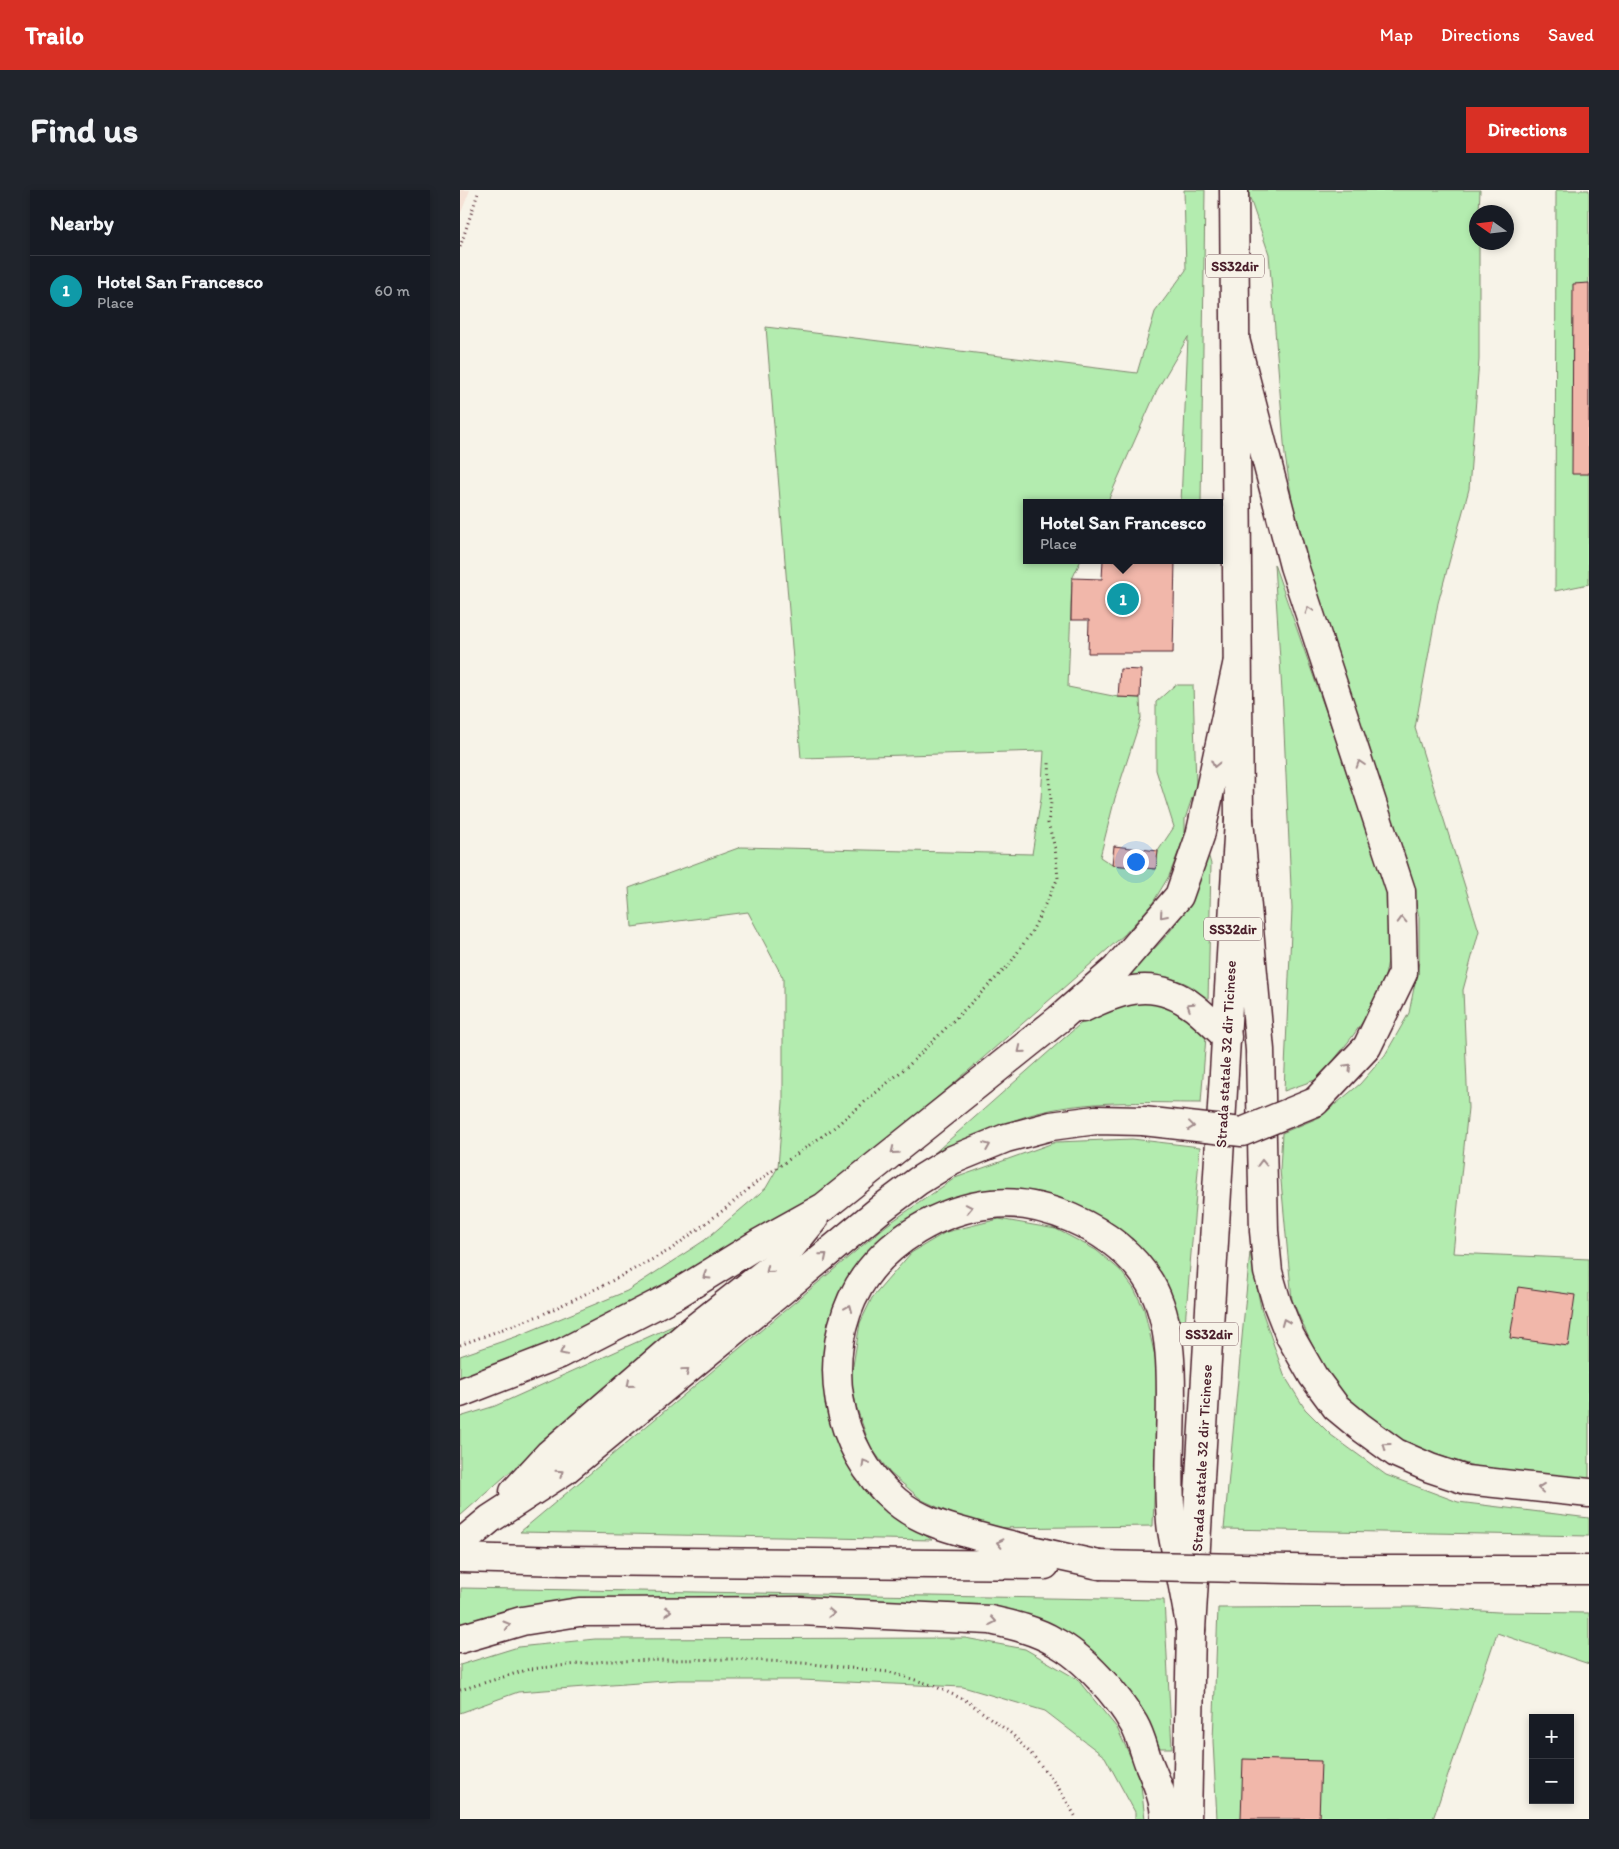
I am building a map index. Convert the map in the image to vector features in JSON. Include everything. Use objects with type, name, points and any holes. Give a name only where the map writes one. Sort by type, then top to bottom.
[{"type":"main road","name":"SS32dir","points":[[1234,190],[1236,343]]},
{"type":"main road","name":"Strada statale 32 dir Ticinese","points":[[1187,1819],[1191,1630],[1239,820],[1236,343]]},
{"type":"main road","points":[[460,1544],[490,1519],[564,1471],[882,1208],[918,1181],[952,1160],[1006,1138],[1051,1126],[1096,1120],[1142,1121],[1242,1132],[1315,1102],[1367,1047],[1403,973],[1401,891],[1294,566],[1236,343]]},
{"type":"main road","points":[[460,1393],[569,1350],[675,1295],[824,1206],[1059,1019],[1116,969],[1179,896],[1200,836],[1237,665]]},
{"type":"main road","points":[[1239,820],[1260,1050],[1266,1256],[1268,1272],[1277,1303],[1290,1336],[1313,1376],[1336,1407],[1396,1453],[1430,1468],[1466,1480],[1589,1494]]},
{"type":"main road","points":[[1059,1019],[1125,990],[1151,988],[1172,994],[1195,1008],[1227,1037]]},
{"type":"main road","points":[[1099,1565],[993,1541],[935,1524],[897,1502],[872,1475],[851,1440],[841,1412],[836,1380],[838,1348],[846,1317],[859,1286],[876,1263],[898,1243],[924,1225],[962,1209],[994,1203],[1036,1206],[1064,1216],[1105,1236],[1124,1251],[1150,1282],[1161,1307],[1168,1344],[1171,1379],[1169,1462],[1171,1524],[1191,1630]]},
{"type":"main road","points":[[490,1519],[549,1454],[695,1328],[779,1262],[824,1206]]},
{"type":"main road","points":[[460,1558],[564,1561],[1099,1565],[1344,1570],[1589,1570]]},
{"type":"main road","points":[[460,1639],[522,1621],[579,1612],[800,1611],[990,1620],[1020,1627],[1056,1642],[1078,1658],[1098,1677],[1118,1702],[1134,1725],[1160,1791],[1165,1819]]},
{"type":"path","points":[[460,247],[479,190]]},
{"type":"path","points":[[460,1345],[541,1315],[606,1284],[670,1250],[725,1209],[758,1181],[831,1130],[909,1065],[1009,966],[1032,931],[1058,878],[1055,848],[1048,823],[1051,803],[1049,762]]},
{"type":"path","points":[[460,1690],[530,1669],[607,1661],[732,1659],[803,1663],[889,1672],[932,1685],[967,1701],[1012,1734],[1036,1758],[1058,1787],[1077,1819]]},
{"type":"shaded area","points":[[460,190],[470,190],[460,215]]},
{"type":"green space","points":[[1184,190],[1205,190],[1201,499],[1181,499],[1188,337],[1157,390],[1109,499],[1023,499],[1023,564],[1079,564],[1072,579],[1068,687],[1118,697],[1140,698],[1141,718],[1115,798],[1100,857],[1112,865],[1156,869],[1158,851],[1174,827],[1156,770],[1156,702],[1175,685],[1193,685],[1196,786],[1185,819],[1185,835],[1169,876],[1152,904],[1124,935],[952,1085],[803,1208],[574,1336],[460,1384],[460,1356],[518,1336],[627,1291],[705,1240],[766,1188],[778,1167],[783,1102],[783,978],[748,912],[632,927],[629,888],[741,847],[1032,854],[1041,798],[1044,751],[801,758],[766,327],[1137,373],[1155,312],[1186,270]]},
{"type":"green space","points":[[1247,190],[1480,190],[1479,205],[1469,205],[1469,250],[1479,250],[1479,360],[1469,489],[1438,603],[1415,728],[1479,931],[1463,990],[1468,1108],[1453,1253],[1589,1259],[1589,1481],[1481,1468],[1413,1448],[1354,1412],[1320,1363],[1292,1300],[1280,1170],[1282,1133],[1320,1117],[1360,1084],[1385,1055],[1409,1013],[1419,962],[1419,917],[1407,861],[1376,779],[1297,533],[1285,455],[1269,254]]},
{"type":"green space","points":[[1556,190],[1589,190],[1589,584],[1555,591]]},
{"type":"green space","points":[[1274,564],[1388,881],[1392,941],[1385,976],[1373,1007],[1352,1037],[1331,1064],[1315,1080],[1284,1091],[1292,909]]},
{"type":"green space","points":[[1208,854],[1211,864],[1208,1002],[1199,992],[1179,981],[1155,977],[1118,979],[1150,953],[1177,922],[1191,898],[1205,857]]},
{"type":"green space","points":[[1142,1002],[1176,1008],[1206,1036],[1201,1103],[1093,1104],[1072,1106],[1030,1115],[970,1140],[913,1172],[1079,1025],[1109,1009]]},
{"type":"green space","points":[[1132,1139],[1200,1147],[1183,1348],[1172,1301],[1154,1269],[1133,1239],[1094,1215],[1058,1197],[1010,1191],[862,1260],[838,1437],[853,1473],[878,1501],[932,1540],[520,1532],[887,1225],[955,1178],[1056,1142]]},
{"type":"green space","points":[[999,1219],[1056,1229],[1096,1250],[1120,1270],[1134,1289],[1144,1309],[1159,1373],[1153,1526],[993,1528],[957,1516],[922,1500],[890,1473],[870,1446],[856,1406],[851,1378],[860,1323],[872,1298],[911,1253],[946,1232]]},
{"type":"green space","points":[[1250,1252],[1261,1308],[1284,1375],[1305,1409],[1331,1435],[1386,1475],[1458,1502],[1589,1518],[1589,1536],[1224,1529]]},
{"type":"green space","points":[[677,1324],[460,1516],[460,1417],[495,1406]]},
{"type":"green space","points":[[461,1588],[1164,1600],[1172,1748],[1160,1748],[1138,1703],[1097,1654],[1054,1629],[1009,1611],[460,1629]]},
{"type":"green space","points":[[1416,1607],[1498,1612],[1589,1613],[1589,1664],[1497,1633],[1433,1819],[1217,1819],[1213,1741],[1218,1608]]},
{"type":"green space","points":[[965,1638],[1025,1649],[1077,1679],[1117,1728],[1140,1777],[1145,1819],[1135,1819],[1135,1812],[1105,1757],[1045,1711],[963,1687],[801,1680],[678,1680],[518,1692],[460,1713],[460,1665],[518,1647],[595,1639]]},
{"type":"building","points":[[1589,283],[1589,474],[1572,474],[1573,284]]},
{"type":"building","points":[[1103,564],[1175,564],[1173,653],[1088,653],[1089,620],[1071,620],[1072,578],[1102,579]]},
{"type":"building","points":[[1120,669],[1141,670],[1140,698],[1118,697]]},
{"type":"building","points":[[1114,846],[1158,851],[1156,869],[1112,865]]},
{"type":"building","points":[[1518,1287],[1575,1295],[1568,1346],[1510,1338]]},
{"type":"building","points":[[1243,1759],[1321,1761],[1319,1819],[1241,1819]]},
{"type":"place","name":"Hotel San Francesco","points":[[1123,599]]}]
